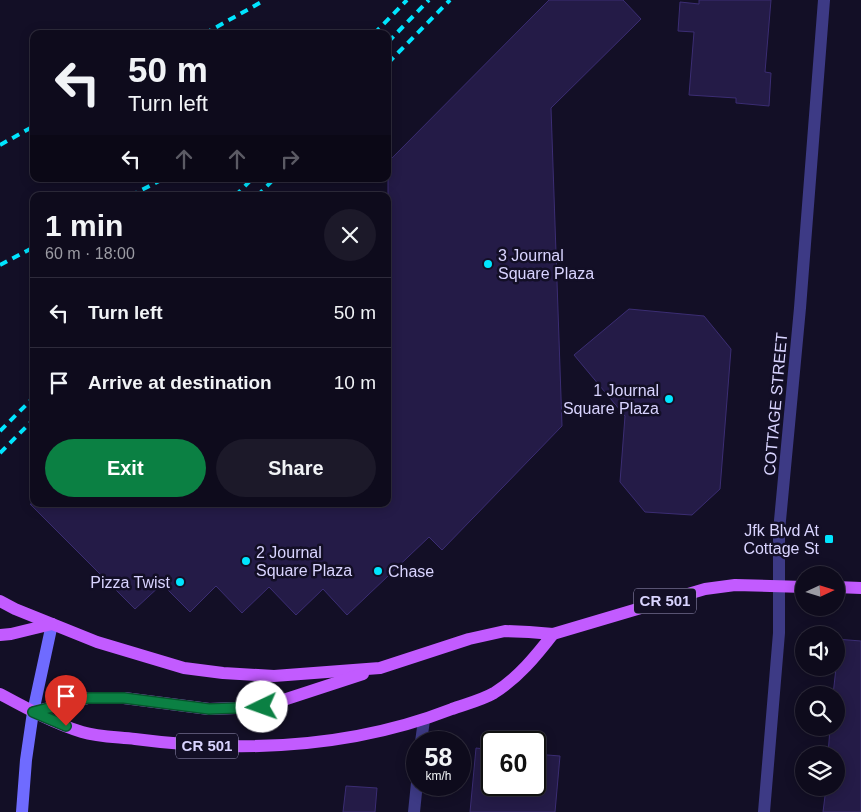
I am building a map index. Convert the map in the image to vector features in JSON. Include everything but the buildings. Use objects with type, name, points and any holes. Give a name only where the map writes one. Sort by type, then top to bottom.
[{"type":"main road","name":"CR 501","points":[[0,601],[97,642],[184,668],[223,673],[274,676],[380,668],[469,639],[505,632],[553,634],[705,589],[735,585],[795,587]]},
{"type":"main road","points":[[845,588],[861,588]]},
{"type":"main road","points":[[0,635],[52,624]]},
{"type":"main road","name":"CR 501","points":[[0,694],[33,712],[83,733],[160,743],[213,746],[270,745],[338,740],[385,731],[424,720],[493,694],[538,655],[553,634]]},
{"type":"main road","points":[[33,712],[88,698],[124,698],[209,709],[262,707],[380,668]]},
{"type":"street","name":"COTTAGE STREET","points":[[764,812],[780,633],[780,531],[800,308],[824,0]]},
{"type":"street","points":[[22,812],[26,760],[33,712],[52,624]]},
{"type":"street","points":[[422,731],[424,720]]},
{"type":"street","points":[[414,812],[416,796]]},
{"type":"railway","points":[[211,30],[265,0]]},
{"type":"railway","points":[[378,30],[407,0]]},
{"type":"railway","points":[[391,39],[429,0]]},
{"type":"railway","points":[[391,60],[450,0]]},
{"type":"railway","points":[[0,145],[30,128]]},
{"type":"railway","points":[[138,192],[157,182]]},
{"type":"railway","points":[[239,192],[249,182]]},
{"type":"railway","points":[[261,192],[271,182]]},
{"type":"railway","points":[[0,265],[30,249]]},
{"type":"railway","points":[[0,431],[30,401]]},
{"type":"railway","points":[[0,453],[30,423]]},
{"type":"place","name":"3 Journal Square Plaza","points":[[488,264]]},
{"type":"place","name":"1 Journal Square Plaza","points":[[669,399]]},
{"type":"place","name":"Jfk Blvd At Cottage St","points":[[829,539]]},
{"type":"place","name":"2 Journal Square Plaza","points":[[246,561]]},
{"type":"place","name":"Chase","points":[[378,571]]},
{"type":"place","name":"Pizza Twist","points":[[180,582]]},
{"type":"route","points":[[66,726],[33,712],[88,698],[124,698],[209,709],[262,707]]}]
